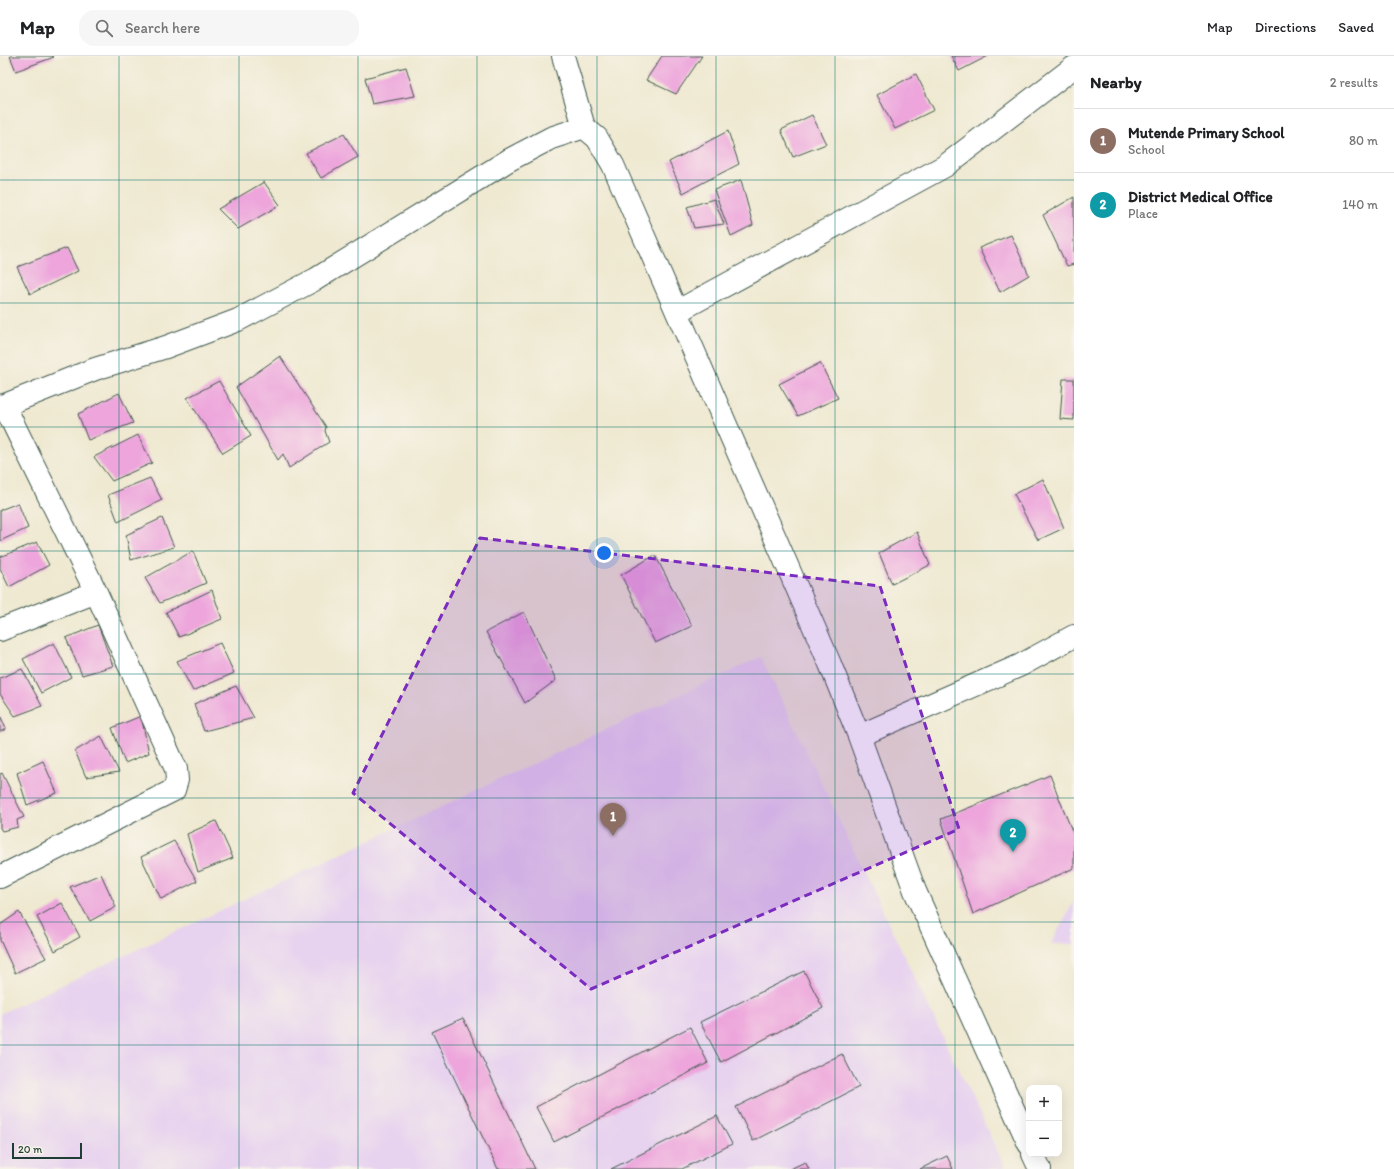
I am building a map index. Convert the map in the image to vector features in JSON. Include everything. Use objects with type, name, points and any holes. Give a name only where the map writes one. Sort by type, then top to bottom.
[{"type":"street","points":[[563,56],[584,127],[597,138],[613,165],[678,311],[830,664],[859,736],[915,891],[1026,1137]]},
{"type":"street","points":[[678,311],[945,166],[1074,67]]},
{"type":"street","points":[[0,877],[174,790],[177,780],[176,769],[96,592],[2,406],[95,369],[166,348],[238,320],[316,279],[509,160],[551,138],[584,127]]},
{"type":"street","points":[[0,630],[96,592]]},
{"type":"street","points":[[859,736],[1021,665],[1074,636]]},
{"type":"street","points":[[1034,1157],[1040,1169]]},
{"type":"highlighted area","points":[[480,538],[880,586],[959,829],[591,989],[353,793]]},
{"type":"shaded area","points":[[761,657],[1006,1169],[0,1169],[0,1014]]},
{"type":"shaded area","points":[[1074,901],[1074,944],[1051,944]]},
{"type":"building","points":[[10,56],[53,56],[54,57],[16,71]]},
{"type":"building","points":[[662,56],[702,56],[676,94],[646,80]]},
{"type":"building","points":[[951,56],[988,56],[959,71]]},
{"type":"building","points":[[406,67],[415,96],[372,104],[365,78]]},
{"type":"building","points":[[916,74],[934,110],[895,129],[877,95]]},
{"type":"building","points":[[812,115],[826,144],[793,157],[781,130]]},
{"type":"building","points":[[728,131],[739,164],[683,193],[669,162]]},
{"type":"building","points":[[344,134],[358,157],[321,178],[306,153]]},
{"type":"building","points":[[741,180],[753,225],[731,236],[714,190]]},
{"type":"building","points":[[264,182],[280,205],[238,229],[218,209]]},
{"type":"building","points":[[1074,197],[1074,264],[1067,266],[1043,215]]},
{"type":"building","points":[[714,199],[724,224],[694,228],[687,207]]},
{"type":"building","points":[[1011,235],[1029,275],[1000,292],[979,248]]},
{"type":"building","points":[[67,248],[78,271],[30,294],[17,267]]},
{"type":"building","points":[[280,356],[326,427],[325,431],[329,442],[289,468],[283,454],[278,460],[236,387]]},
{"type":"building","points":[[820,363],[838,398],[798,416],[779,384]]},
{"type":"building","points":[[1063,379],[1074,379],[1074,420],[1060,419]]},
{"type":"building","points":[[219,381],[251,436],[223,453],[187,398]]},
{"type":"building","points":[[119,393],[133,423],[88,440],[78,414]]},
{"type":"building","points":[[138,435],[152,463],[112,481],[94,457]]},
{"type":"building","points":[[150,478],[162,500],[118,522],[108,495]]},
{"type":"building","points":[[1043,479],[1064,528],[1038,540],[1014,494]]},
{"type":"building","points":[[18,503],[28,528],[0,541],[0,510]]},
{"type":"building","points":[[162,518],[174,547],[131,560],[126,535]]},
{"type":"building","points":[[917,532],[930,565],[892,584],[879,553]]},
{"type":"building","points":[[37,542],[49,565],[9,587],[0,568],[0,557]]},
{"type":"building","points":[[193,551],[206,583],[160,603],[145,578]]},
{"type":"building","points":[[655,555],[692,626],[655,643],[621,575]]},
{"type":"building","points":[[212,590],[222,619],[179,637],[166,612]]},
{"type":"building","points":[[524,612],[556,680],[525,703],[486,632]]},
{"type":"building","points":[[98,625],[113,666],[82,675],[66,638]]},
{"type":"building","points":[[54,643],[71,677],[41,693],[23,659]]},
{"type":"building","points":[[220,643],[234,673],[193,691],[177,661]]},
{"type":"building","points":[[22,669],[42,706],[15,716],[0,694],[0,678]]},
{"type":"building","points":[[236,686],[254,718],[204,731],[194,704]]},
{"type":"building","points":[[0,715],[6,729],[0,732]]},
{"type":"building","points":[[141,716],[149,753],[125,763],[112,728]]},
{"type":"building","points":[[101,736],[119,772],[86,777],[75,751]]},
{"type":"building","points":[[43,761],[57,793],[27,805],[17,773]]},
{"type":"building","points":[[2,773],[24,817],[17,820],[18,827],[2,831],[0,828],[0,774]]},
{"type":"building","points":[[1050,775],[1074,836],[1074,868],[973,914],[941,819]]},
{"type":"building","points":[[216,821],[233,858],[198,872],[187,834]]},
{"type":"building","points":[[174,841],[197,881],[161,899],[141,857]]},
{"type":"building","points":[[101,874],[116,907],[90,921],[70,887]]},
{"type":"building","points":[[62,903],[80,937],[55,951],[37,917]]},
{"type":"building","points":[[19,912],[46,958],[15,973],[0,940],[0,925]]},
{"type":"building","points":[[804,971],[823,1008],[721,1062],[700,1022]]},
{"type":"building","points":[[463,1018],[535,1169],[498,1169],[432,1032]]},
{"type":"building","points":[[690,1027],[708,1063],[554,1142],[536,1107]]},
{"type":"building","points":[[842,1054],[859,1087],[753,1141],[736,1107]]},
{"type":"building","points":[[717,1116],[732,1144],[682,1169],[611,1169]]},
{"type":"building","points":[[947,1156],[953,1169],[920,1169]]},
{"type":"building","points":[[805,1162],[809,1169],[790,1169]]},
{"type":"place","name":"Mutende Primary School","points":[[613,836]]},
{"type":"place","name":"District Medical Office","points":[[1013,852]]}]
